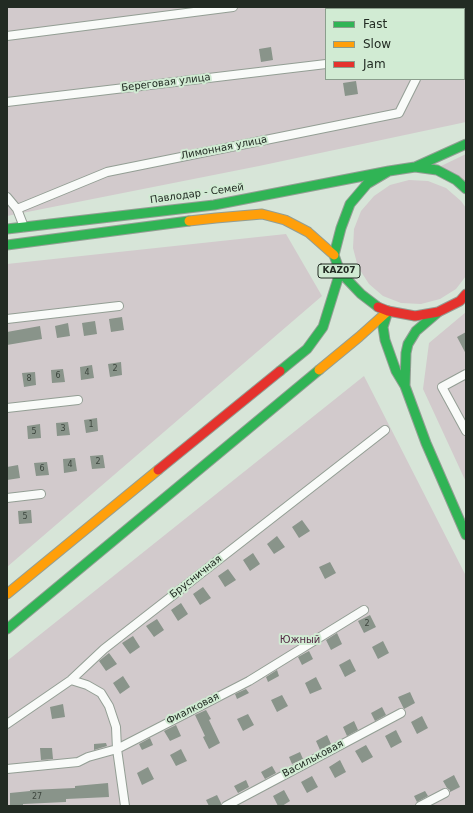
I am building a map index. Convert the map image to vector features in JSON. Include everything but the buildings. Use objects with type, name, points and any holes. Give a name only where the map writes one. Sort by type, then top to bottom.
[{"type":"main road","points":[[415,167],[466,144]]},
{"type":"main road","name":"KAZ07","points":[[334,255],[341,228],[350,204],[367,184],[389,171],[415,167],[437,170],[456,180],[466,189]]},
{"type":"main road","name":"Павлодар - Семей","points":[[7,229],[214,205],[389,171]]},
{"type":"main road","name":"KAZ07","points":[[7,245],[216,218],[262,214],[285,220],[308,232],[334,255],[340,272],[360,294],[376,306],[388,311],[415,316],[438,312]]},
{"type":"main road","points":[[7,594],[307,349],[323,327],[340,272]]},
{"type":"main road","name":"KAZ07","points":[[406,386],[406,353],[408,344],[416,331],[438,312],[460,301],[466,294]]},
{"type":"main road","points":[[7,629],[359,337],[388,311]]},
{"type":"main road","name":"KAZ07","points":[[388,311],[383,327],[384,340],[396,371],[406,386],[426,444],[466,535]]},
{"type":"street","points":[[7,36],[232,7]]},
{"type":"street","name":"Береговая улица","points":[[7,102],[325,64]]},
{"type":"street","name":"Лимонная улица","points":[[17,209],[107,172],[399,113],[416,80]]},
{"type":"street","points":[[7,197],[17,209],[24,227]]},
{"type":"street","points":[[7,319],[119,306]]},
{"type":"street","points":[[466,374],[442,387],[466,432]]},
{"type":"street","points":[[7,408],[78,400]]},
{"type":"street","name":"Брусничная","points":[[7,724],[71,680],[104,649],[385,430]]},
{"type":"street","points":[[7,498],[41,494]]},
{"type":"street","name":"Фиалковая","points":[[7,769],[78,762],[88,757],[117,749],[249,681],[364,610]]},
{"type":"street","points":[[71,680],[87,685],[100,693],[109,706],[116,727],[117,749],[125,806]]},
{"type":"street","name":"Васильковая","points":[[226,806],[401,713]]},
{"type":"street","points":[[420,806],[445,793]]},
{"type":"green space","points":[[7,7],[466,7],[466,122],[259,166],[7,216]]},
{"type":"green space","points":[[466,154],[466,183],[439,167]]},
{"type":"green space","points":[[409,180],[428,181],[446,188],[461,201],[466,208],[466,276],[456,289],[440,299],[421,304],[401,303],[383,296],[369,284],[358,267],[353,248],[354,229],[361,211],[374,196],[390,185]]},
{"type":"green space","points":[[286,234],[322,296],[7,567],[7,264]]},
{"type":"green space","points":[[466,312],[466,482],[423,389],[429,343]]},
{"type":"green space","name":"Южный","points":[[364,376],[466,576],[466,806],[7,806],[7,661]]},
{"type":"traffic: fast","points":[[415,167],[466,144]]},
{"type":"traffic: fast","points":[[378,307],[361,294],[340,272],[334,255],[341,228],[350,204],[367,184],[389,171],[415,167],[437,170],[456,180],[466,189]]},
{"type":"traffic: fast","points":[[7,229],[214,205],[389,171]]},
{"type":"traffic: fast","points":[[7,245],[189,221]]},
{"type":"traffic: fast","points":[[280,371],[307,349],[323,327],[340,272]]},
{"type":"traffic: fast","points":[[388,311],[383,327],[385,340],[396,371],[405,386],[426,443],[466,535]]},
{"type":"traffic: fast","points":[[405,386],[406,353],[408,344],[416,331],[437,313]]},
{"type":"traffic: fast","points":[[7,629],[319,370]]},
{"type":"traffic: slow","points":[[189,221],[262,214],[285,220],[308,232],[334,255]]},
{"type":"traffic: slow","points":[[319,370],[388,311]]},
{"type":"traffic: slow","points":[[7,594],[158,470]]},
{"type":"traffic: jam","points":[[378,307],[388,311],[415,316],[438,312],[460,301],[466,294]]},
{"type":"traffic: jam","points":[[158,470],[280,371]]}]
